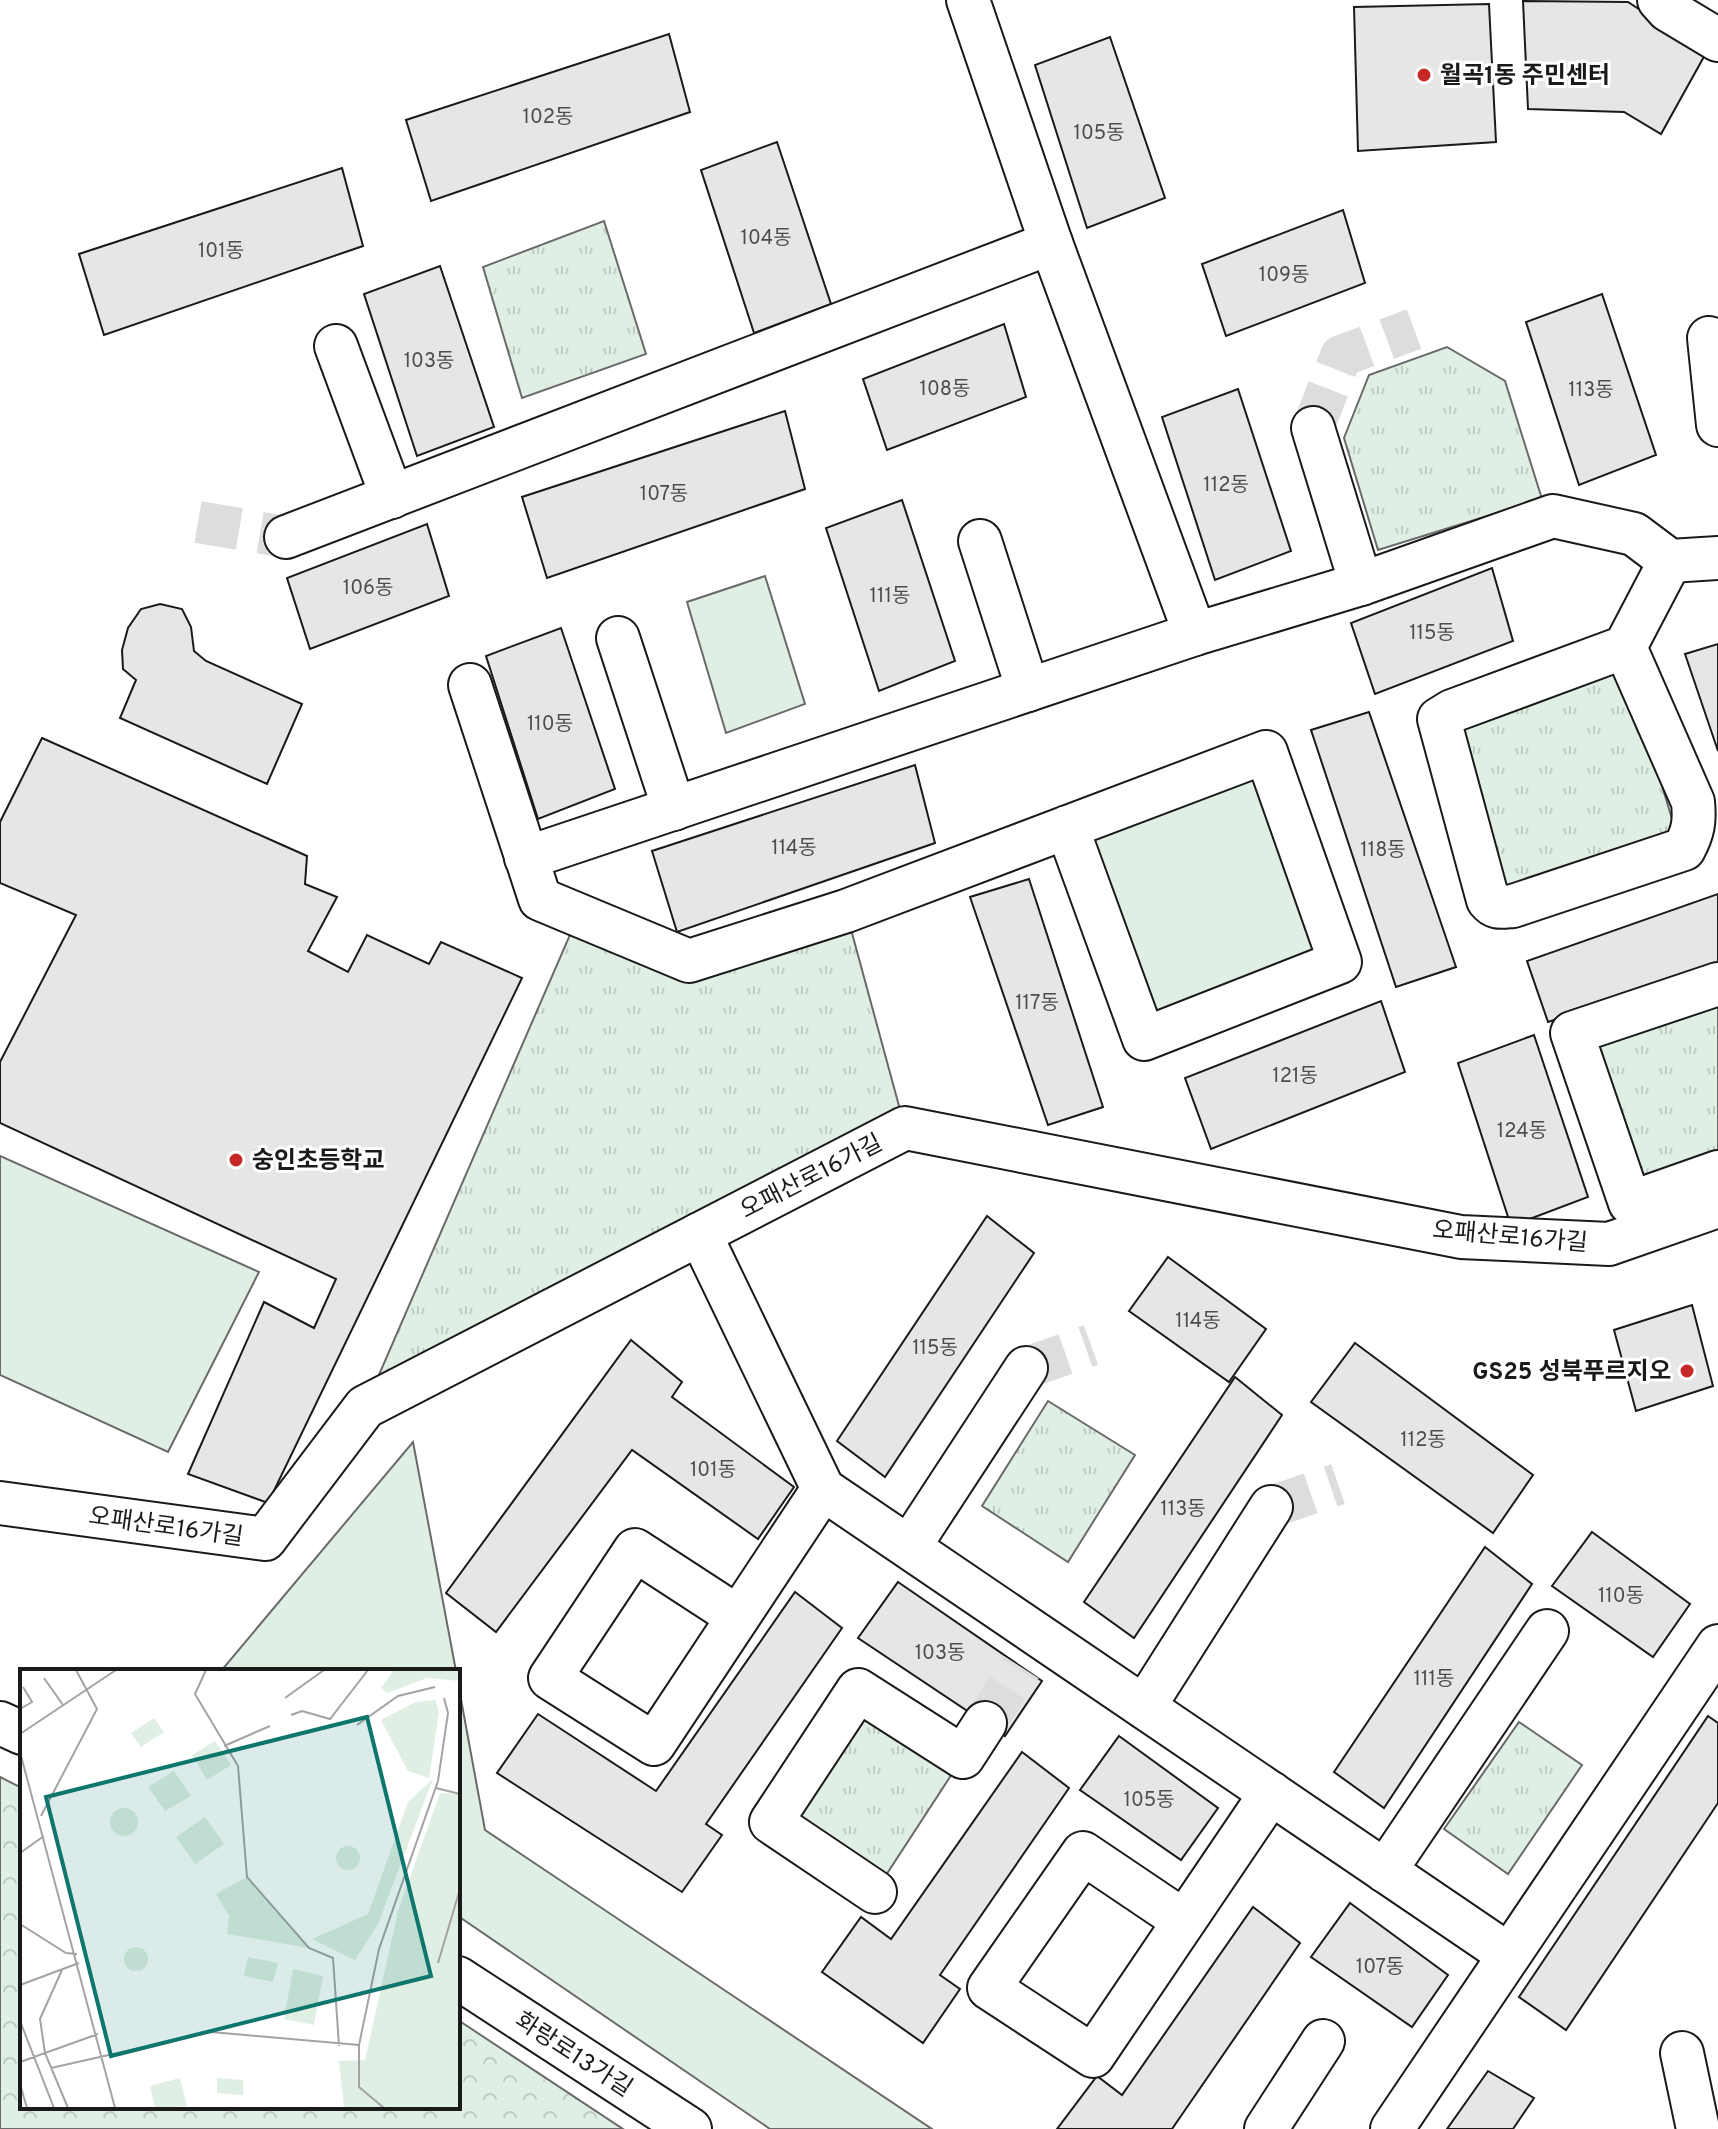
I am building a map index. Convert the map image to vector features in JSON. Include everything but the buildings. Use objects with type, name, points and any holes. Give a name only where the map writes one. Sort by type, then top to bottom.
[{"type":"street","points":[[968,0],[1051,243],[1195,634]]},
{"type":"street","points":[[1659,0],[1668,10],[1718,40]]},
{"type":"street","points":[[286,537],[1051,243]]},
{"type":"street","points":[[1709,338],[1718,425]]},
{"type":"street","points":[[336,346],[392,497]]},
{"type":"street","points":[[1313,428],[1361,584]]},
{"type":"street","points":[[526,858],[1195,634],[1361,584],[1553,516],[1634,534],[1670,561],[1718,558]]},
{"type":"street","points":[[980,541],[1028,690]]},
{"type":"street","points":[[1625,647],[1693,802],[1696,822],[1691,836],[1684,849],[1513,906],[1498,908],[1492,905],[1488,900],[1439,719],[1452,711],[1625,647],[1670,561]]},
{"type":"street","points":[[618,638],[674,809]]},
{"type":"street","points":[[470,685],[540,899],[689,961],[846,911],[1067,827],[1266,752],[1340,962],[1144,1039],[1067,827]]},
{"type":"street","points":[[1718,984],[1572,1033],[1630,1203],[1718,1172]]},
{"type":"street","name":"오패산로16가길","points":[[0,1503],[265,1539],[365,1407],[905,1128],[1461,1237],[1609,1244],[1718,1206]]},
{"type":"street","points":[[700,1234],[823,1489],[909,1547],[1030,1652],[1144,1707],[1509,1955]]},
{"type":"street","points":[[909,1547],[1026,1368]]},
{"type":"street","points":[[738,1617],[635,1550],[550,1678],[654,1744],[823,1489]]},
{"type":"street","points":[[1144,1707],[1271,1507]]},
{"type":"street","points":[[1385,1871],[1547,1631]]},
{"type":"street","points":[[1392,2129],[1718,1646]]},
{"type":"street","points":[[875,1892],[771,1822],[858,1690],[963,1757],[985,1723]]},
{"type":"street","points":[[0,1723],[20,1732]]},
{"type":"street","points":[[1184,1921],[1083,1853],[989,1988],[1093,2056],[1271,1793]]},
{"type":"street","name":"화랑로13가길","points":[[460,1979],[690,2129]]},
{"type":"street","points":[[1266,2129],[1323,2041]]},
{"type":"street","points":[[1682,2053],[1698,2129]]},
{"type":"green space","points":[[604,221],[646,354],[522,398],[483,267]]},
{"type":"green space","points":[[1447,347],[1505,381],[1542,499],[1378,550],[1344,438],[1369,375]]},
{"type":"green space","points":[[765,576],[805,704],[726,733],[687,602]]},
{"type":"green space","points":[[1622,654],[1679,842],[1496,904],[1443,719]]},
{"type":"green space","points":[[1266,752],[1340,962],[1144,1039],[1067,827]]},
{"type":"green space","points":[[846,911],[905,1128],[365,1407],[579,914],[689,961]]},
{"type":"green space","points":[[1718,984],[1718,1172],[1630,1203],[1572,1033]]},
{"type":"green space","points":[[0,1156],[259,1272],[168,1452],[0,1375]]},
{"type":"green space","points":[[1048,1401],[1135,1455],[1068,1562],[982,1506]]},
{"type":"green space","points":[[413,1442],[456,1669],[223,1669]]},
{"type":"green space","points":[[858,1690],[963,1757],[875,1892],[771,1822]]},
{"type":"green space","points":[[460,1694],[485,1830],[932,2129],[770,2129],[460,1917]]},
{"type":"green space","points":[[1519,1722],[1582,1765],[1508,1874],[1444,1829]]},
{"type":"green space","points":[[0,1777],[20,1787],[20,2109],[460,2109],[460,2021],[623,2129],[0,2129]]},
{"type":"tunnel","points":[[1313,428],[1341,356],[1414,329]]},
{"type":"tunnel","points":[[198,522],[286,537]]},
{"type":"tunnel","points":[[1026,1368],[1091,1345]]},
{"type":"tunnel","points":[[1271,1507],[1338,1484]]},
{"type":"tunnel","points":[[985,1723],[1021,1667]]},
{"type":"place","name":"월곡1동 주민센터","points":[[1424,75]]},
{"type":"place","name":"숭인초등학교","points":[[236,1160]]},
{"type":"place","name":"GS25 성북푸르지오","points":[[1687,1371]]}]
